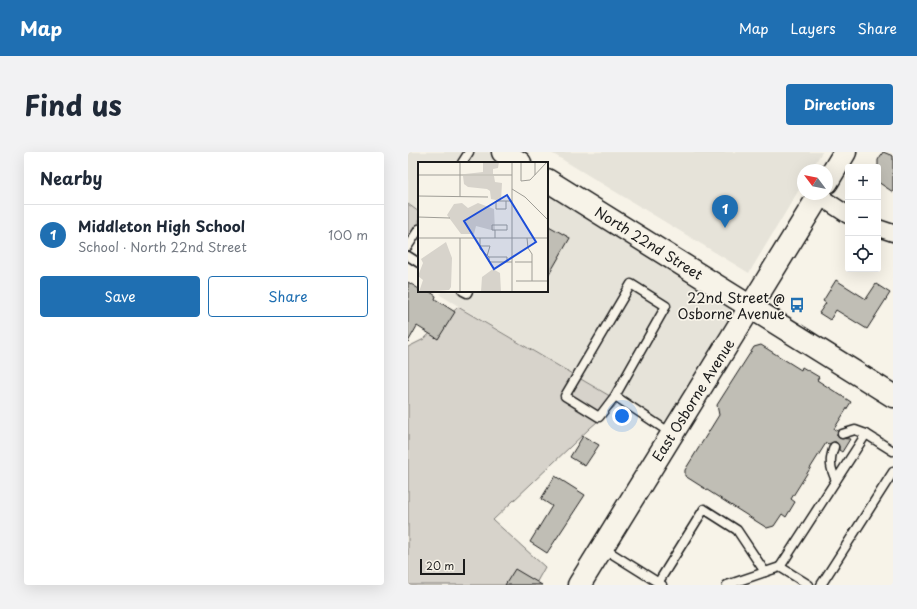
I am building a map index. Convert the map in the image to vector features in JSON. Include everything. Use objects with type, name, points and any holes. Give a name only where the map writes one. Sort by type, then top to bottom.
[{"type":"street","points":[[503,152],[518,162]]},
{"type":"street","name":"East Osborne Avenue","points":[[833,172],[845,152]]},
{"type":"street","name":"North 22nd Street","points":[[548,181],[893,396]]},
{"type":"street","name":"East Osborne Avenue","points":[[579,585],[816,200]]},
{"type":"street","points":[[832,200],[845,212]]},
{"type":"street","points":[[881,229],[893,233]]},
{"type":"lane","points":[[463,162],[469,152]]},
{"type":"lane","points":[[408,246],[418,231]]},
{"type":"lane","points":[[408,256],[418,262]]},
{"type":"lane","points":[[631,284],[666,306],[615,396],[599,417],[565,396],[631,284]]},
{"type":"lane","points":[[615,396],[672,434]]},
{"type":"lane","points":[[842,434],[855,430],[866,434],[893,451]]},
{"type":"lane","points":[[727,585],[780,567],[866,434]]},
{"type":"lane","points":[[834,447],[830,457],[831,470],[836,480]]},
{"type":"lane","points":[[821,585],[893,472]]},
{"type":"lane","points":[[602,548],[660,584],[704,510],[738,530],[765,572]]},
{"type":"lane","points":[[780,567],[808,585]]},
{"type":"shaded area","points":[[408,152],[488,152],[503,162],[418,162],[418,211],[408,204]]},
{"type":"shaded area","points":[[550,152],[822,152],[815,164],[797,164],[797,193],[749,273]]},
{"type":"shaded area","points":[[548,190],[739,309],[693,383],[661,426],[440,295],[441,292],[548,292]]},
{"type":"shaded area","points":[[408,204],[418,211],[418,230],[408,241]]},
{"type":"shaded area","points":[[458,307],[620,402],[590,428],[493,520],[545,567],[535,585],[408,585],[408,347],[424,339]]},
{"type":"building","points":[[883,152],[893,156],[893,192],[881,184],[881,164],[878,164],[878,160]]},
{"type":"building","points":[[548,226],[570,238],[548,276]]},
{"type":"building","points":[[836,280],[866,299],[876,284],[890,293],[867,329],[836,310],[830,320],[819,313],[826,303],[823,301]]},
{"type":"building","points":[[408,282],[418,288],[418,292],[430,292],[436,296],[435,299],[455,312],[438,339],[417,326],[408,342]]},
{"type":"building","points":[[761,345],[801,370],[802,367],[819,377],[817,380],[851,402],[834,429],[838,431],[837,435],[839,438],[850,439],[842,452],[839,450],[839,446],[836,442],[829,444],[826,443],[791,499],[795,502],[786,517],[782,514],[774,526],[767,528],[685,476],[685,470],[719,415],[717,405],[754,347]]},
{"type":"building","points":[[583,436],[599,445],[585,466],[570,457]]},
{"type":"building","points":[[555,476],[585,495],[547,553],[530,542],[552,506],[541,499]]},
{"type":"building","points":[[515,569],[542,585],[505,585]]},
{"type":"place","name":"Middleton High School","points":[[725,228]]},
{"type":"place","name":"22nd Street @ Osborne Avenue","points":[[797,305]]}]
